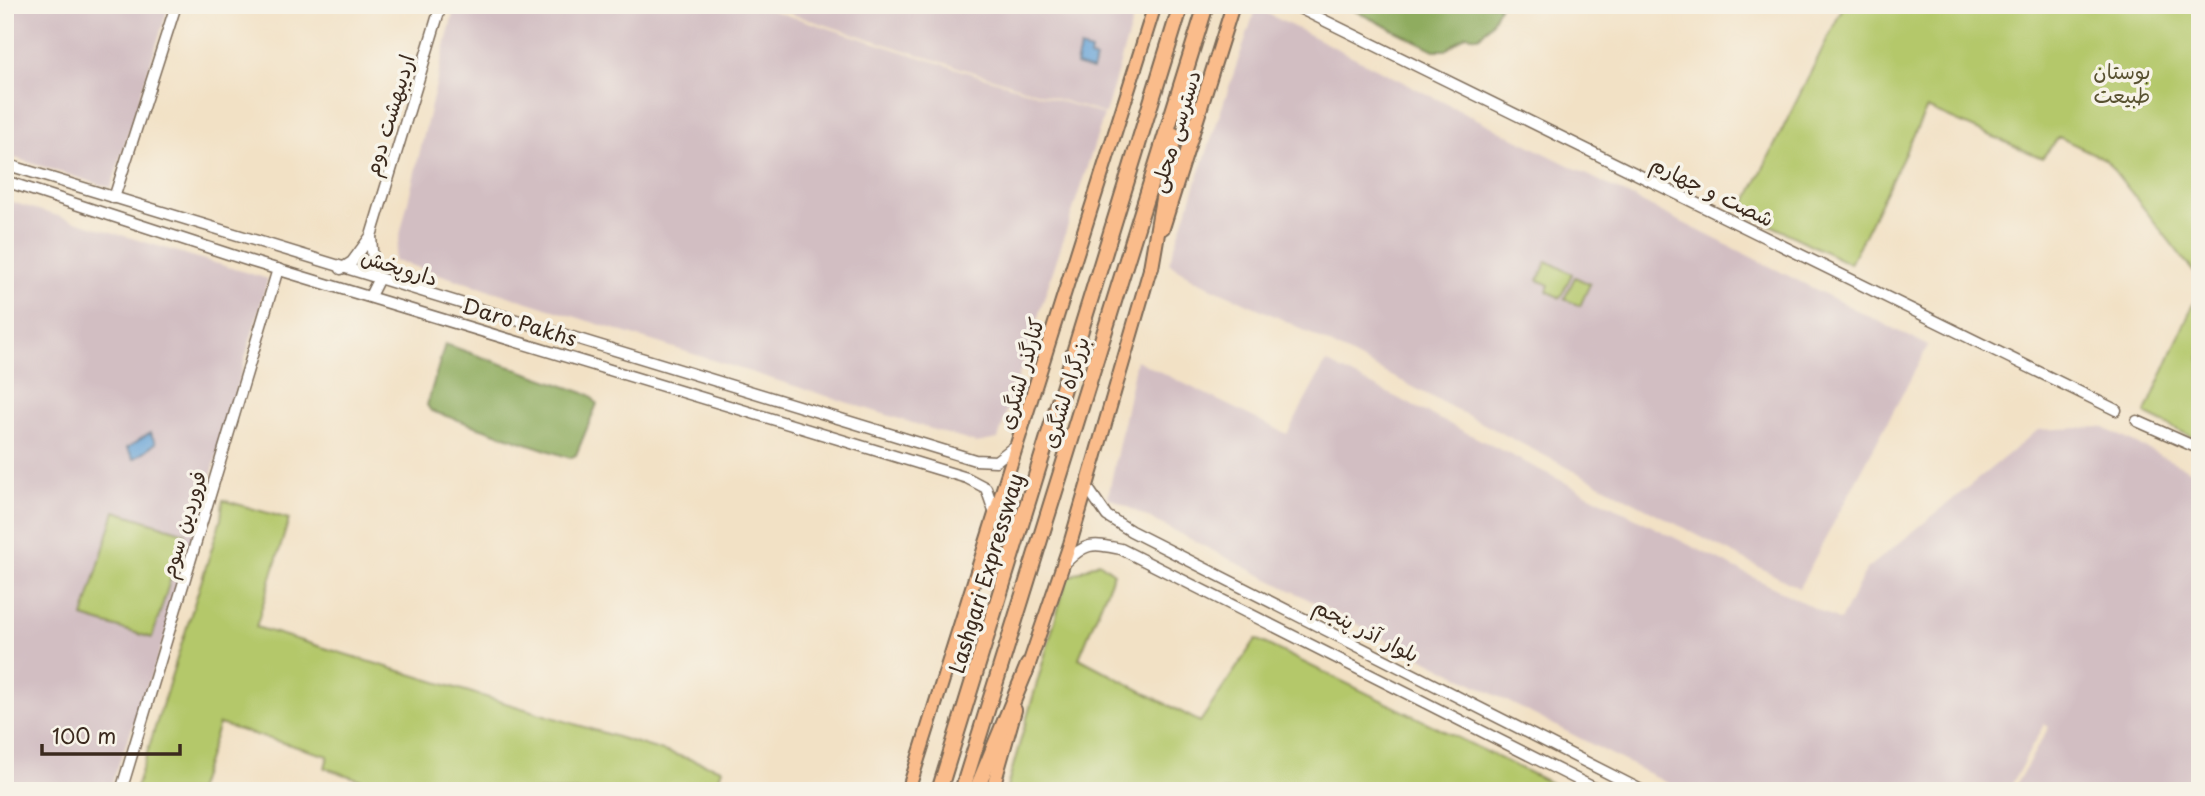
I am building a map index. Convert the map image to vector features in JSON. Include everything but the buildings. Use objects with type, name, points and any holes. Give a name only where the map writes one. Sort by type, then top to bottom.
[{"type":"highway","name":"Lashgari Expressway","points":[[939,791],[1181,5]]},
{"type":"highway","name":"بزرگراه لشگری","points":[[962,791],[1206,5]]},
{"type":"highway","points":[[1151,268],[1188,62]]},
{"type":"highway","points":[[976,791],[1028,665]]},
{"type":"main road","name":"کنارگذر لشگری","points":[[908,791],[994,525],[1155,5]]},
{"type":"main road","name":"دسترسی محلی","points":[[1151,268],[1233,5]]},
{"type":"main road","points":[[992,791],[1028,665],[1087,487],[1151,268]]},
{"type":"street","points":[[114,198],[176,5]]},
{"type":"street","name":"اردیبهشت دوم","points":[[378,280],[371,254],[371,236],[441,5]]},
{"type":"street","name":"شصت و چهارم","points":[[1293,5],[2116,410]]},
{"type":"street","name":"داروپخش","points":[[5,164],[341,269],[975,460],[1002,460],[1020,440]]},
{"type":"street","name":"Daro Pakhs","points":[[5,181],[278,269],[967,478],[977,482],[991,495],[995,505],[994,525]]},
{"type":"street","name":"اردیبهشت دوم","points":[[341,269],[352,262],[371,236]]},
{"type":"street","name":"فروردین سوم","points":[[121,791],[278,269]]},
{"type":"street","points":[[370,296],[378,280]]},
{"type":"street","points":[[2137,421],[2200,449]]},
{"type":"street","points":[[967,478],[976,468],[975,460]]},
{"type":"street","name":"بلوار آذر پنجم","points":[[1087,487],[1107,516],[1131,531],[1643,791]]},
{"type":"street","name":"بلوار آذر پنجم","points":[[1063,564],[1082,546],[1099,544],[1121,549],[1600,791]]},
{"type":"shaded area","points":[[5,5],[169,5],[111,188],[5,155]]},
{"type":"shaded area","points":[[455,5],[755,5],[1104,115],[998,439],[976,443],[394,260]]},
{"type":"shaded area","points":[[763,5],[1137,5],[1105,114]]},
{"type":"shaded area","points":[[1256,8],[1928,346],[1799,588],[1286,321],[1197,281],[1169,263]]},
{"type":"shaded area","points":[[5,200],[268,279],[163,643],[109,791],[5,791]]},
{"type":"shaded area","points":[[1136,360],[1287,434],[1326,362],[1840,621],[1866,570],[2038,430],[2102,427],[2200,475],[2200,791],[2012,791],[2049,727],[2044,724],[2008,791],[1683,791],[1108,497]]},
{"type":"green space","points":[[1343,5],[1500,5],[1491,24],[1479,37],[1466,35],[1446,50],[1434,50]]},
{"type":"green space","name":"بوستان طبیعت","points":[[1844,5],[2200,5],[2200,280],[2105,159],[2059,137],[2042,158],[1927,108],[1850,264],[1742,211]]},
{"type":"green space","points":[[1547,261],[1572,274],[1560,298],[1547,291],[1549,285],[1538,280]]},
{"type":"green space","points":[[1575,277],[1590,284],[1580,306],[1564,299]]},
{"type":"green space","points":[[2200,288],[2200,441],[2145,414]]},
{"type":"green space","points":[[445,344],[590,395],[597,404],[576,455],[570,458],[431,411],[427,405]]},
{"type":"green space","points":[[223,500],[289,519],[256,627],[722,769],[715,791],[395,791],[325,768],[328,756],[219,724],[197,791],[135,791],[221,519]]},
{"type":"green space","points":[[115,511],[185,533],[152,638],[83,617]]},
{"type":"green space","points":[[1099,562],[1114,573],[1079,658],[1200,722],[1256,639],[1567,791],[1006,791],[1067,578]]},
{"type":"water","points":[[1080,48],[1091,51],[1090,57],[1096,59],[1092,70],[1076,65]]},
{"type":"water","points":[[150,433],[156,443],[134,459],[127,448]]}]
